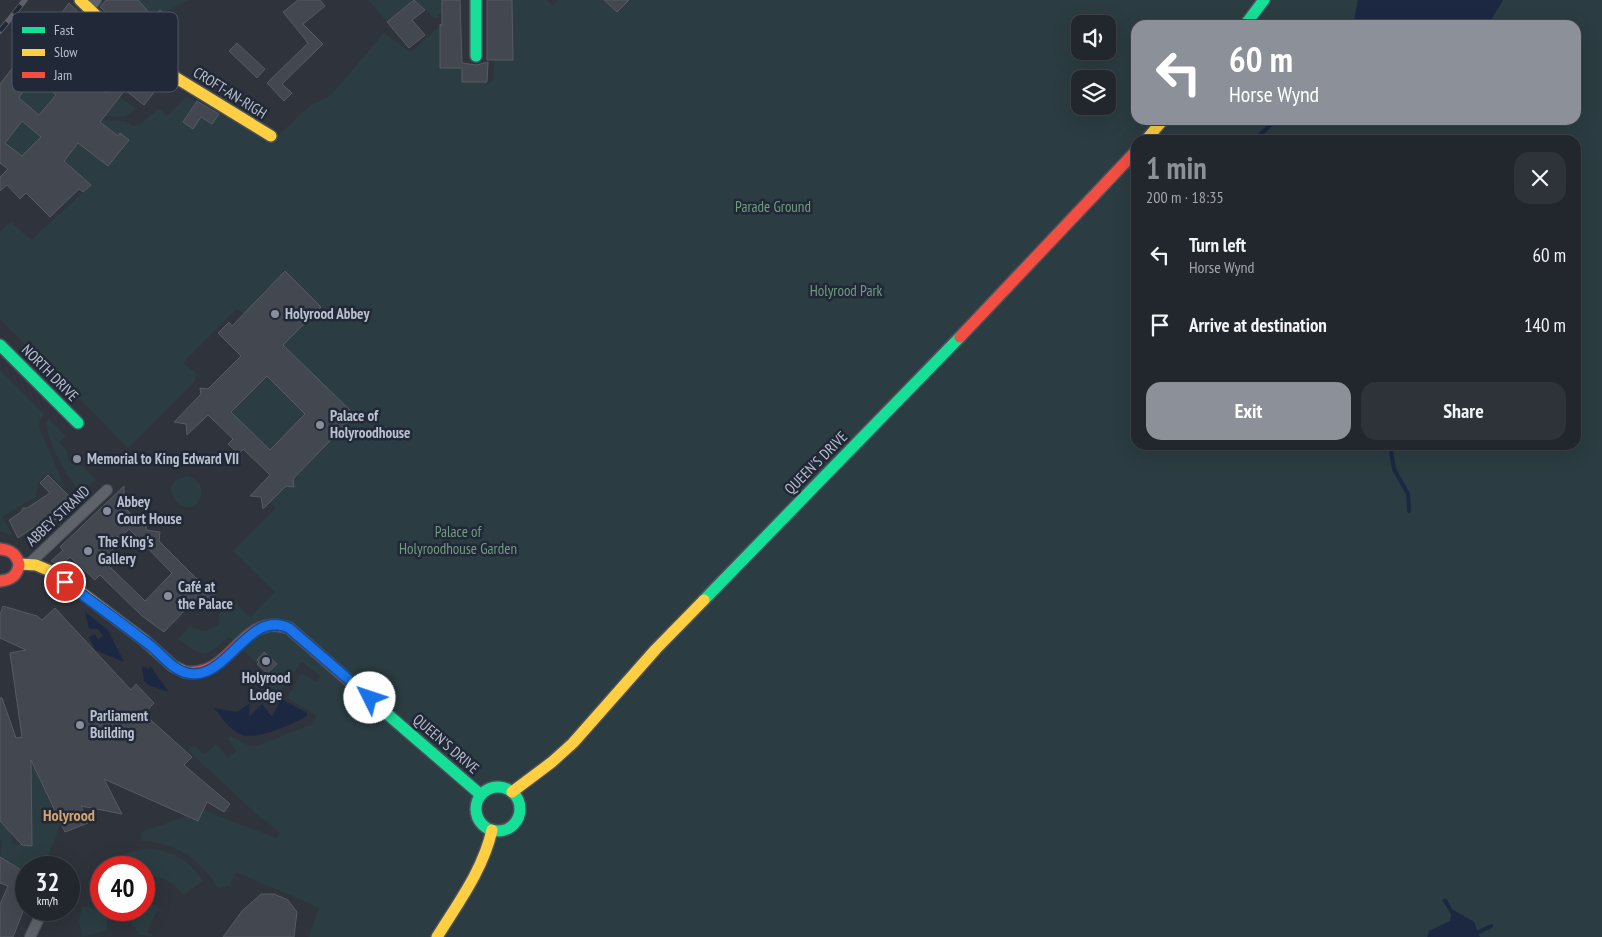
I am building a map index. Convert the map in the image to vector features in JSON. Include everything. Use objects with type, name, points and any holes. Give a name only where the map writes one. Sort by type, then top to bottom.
[{"type":"street","name":"CROFT-AN-RIGH","points":[[80,0],[92,4]]},
{"type":"street","points":[[476,0],[476,56]]},
{"type":"street","points":[[1249,20],[1264,0]]},
{"type":"street","name":"CROFT-AN-RIGH","points":[[178,79],[271,136]]},
{"type":"street","points":[[1150,135],[1160,125]]},
{"type":"street","name":"QUEEN'S DRIVE","points":[[512,792],[552,762],[573,742],[656,649],[950,348],[1131,156]]},
{"type":"street","name":"NORTH DRIVE","points":[[0,345],[78,423]]},
{"type":"street","name":"ABBEY STRAND","points":[[25,563],[107,490]]},
{"type":"street","points":[[0,549],[14,553],[25,563],[13,578],[7,581],[0,581]]},
{"type":"street","name":"QUEEN'S DRIVE","points":[[25,563],[50,570],[151,646],[171,664],[188,674],[209,670],[259,629],[274,624],[289,628],[481,795]]},
{"type":"street","points":[[496,787],[505,788],[512,792],[518,798],[520,806],[518,819],[509,828],[492,830],[481,822],[477,815],[476,806],[481,795],[488,789],[496,787]]},
{"type":"street","points":[[437,937],[463,895],[484,854],[492,830]]},
{"type":"street","points":[[30,937],[38,921]]},
{"type":"green space","points":[[138,0],[189,0],[165,12],[160,10],[158,12],[149,12]]},
{"type":"green space","points":[[368,0],[414,0],[387,22]]},
{"type":"green space","points":[[415,0],[442,0],[442,14],[438,15],[438,18],[434,18]]},
{"type":"green space","name":"Holyrood Park","points":[[512,0],[547,0],[553,6],[558,0],[1602,0],[1602,937],[308,937],[319,908],[236,872],[230,885],[218,889],[204,869],[187,854],[166,845],[142,841],[141,832],[203,810],[276,838],[280,832],[256,814],[188,750],[194,745],[204,754],[217,744],[227,758],[236,751],[228,738],[231,736],[247,745],[256,746],[313,724],[316,718],[313,713],[287,698],[301,673],[317,682],[320,676],[302,662],[271,703],[264,692],[275,680],[229,637],[214,649],[204,653],[194,650],[178,639],[189,626],[205,631],[218,625],[219,614],[230,598],[250,617],[275,592],[233,551],[276,508],[270,502],[286,486],[292,485],[292,479],[355,415],[277,339],[311,304],[322,315],[325,311],[283,270],[281,273],[285,277],[279,279],[263,292],[253,304],[247,316],[237,309],[183,363],[195,372],[196,378],[194,382],[128,448],[0,319],[0,231],[11,222],[31,240],[91,185],[40,138],[22,156],[5,143],[22,121],[67,157],[78,143],[108,166],[129,140],[120,133],[118,136],[100,122],[102,120],[125,121],[132,126],[139,125],[160,109],[167,116],[187,96],[196,102],[183,122],[193,128],[201,117],[212,124],[219,114],[225,118],[227,116],[270,142],[311,105],[331,95],[384,33],[411,52],[439,26],[440,68],[462,68],[462,82],[487,82],[488,85],[493,80],[494,60],[513,60]]},
{"type":"green space","points":[[24,92],[51,92],[55,95],[39,115],[19,98]]},
{"type":"green space","points":[[120,97],[136,109],[124,117],[105,116]]},
{"type":"green space","points":[[0,370],[44,414],[40,420],[39,428],[66,490],[48,473],[38,483],[36,497],[2,517],[14,537],[0,531]]},
{"type":"green space","points":[[268,374],[307,412],[270,450],[231,412]]},
{"type":"green space","points":[[48,418],[66,436],[59,442],[67,451],[69,462],[75,466],[82,466],[96,479],[80,493],[54,450],[47,431],[46,423]]},
{"type":"green space","points":[[187,476],[198,482],[202,491],[196,504],[190,507],[182,506],[176,501],[171,487],[176,480]]},
{"type":"green space","points":[[26,746],[61,823],[48,856],[15,856],[15,867],[0,858],[2,841],[0,840],[0,821],[10,832],[12,844],[32,846],[31,785]]},
{"type":"green space","points":[[144,849],[170,853],[185,861],[198,873],[203,881],[183,895],[171,883],[155,877],[155,856],[121,856]]},
{"type":"green space","points":[[155,905],[163,912],[157,910],[155,914]]},
{"type":"green space","points":[[82,906],[90,908],[90,921],[107,921],[107,930],[82,937],[80,916]]},
{"type":"green space","points":[[132,921],[152,921],[147,932],[153,935],[140,935],[132,925]]},
{"type":"water","points":[[1358,0],[1503,0],[1491,20],[1354,20]]},
{"type":"water","points":[[85,612],[108,630],[124,662],[95,650],[89,637],[95,634],[98,640],[103,636],[98,629],[89,629]]},
{"type":"water","points":[[142,666],[149,669],[150,666],[169,692],[148,685],[144,681]]},
{"type":"water","points":[[281,699],[307,713],[307,716],[273,731],[254,736],[234,731],[214,708],[237,712],[250,703],[249,717],[262,704],[272,717]]},
{"type":"water","points":[[1446,898],[1452,909],[1474,922],[1480,937],[1427,937],[1429,931],[1450,921],[1451,914],[1442,900]]},
{"type":"building","points":[[106,0],[138,0],[149,12],[105,12],[100,7]]},
{"type":"building","points":[[298,0],[320,0],[325,6],[303,24],[323,44],[282,84],[292,93],[284,101],[267,83],[308,43],[283,12]]},
{"type":"building","points":[[414,0],[425,10],[412,20],[425,35],[409,48],[387,22]]},
{"type":"building","points":[[442,0],[460,0],[462,63],[476,65],[488,62],[487,82],[462,82],[462,68],[440,68]]},
{"type":"building","points":[[487,0],[512,0],[513,60],[487,60]]},
{"type":"building","points":[[604,0],[629,0],[617,12]]},
{"type":"building","points":[[69,3],[79,12],[62,12]]},
{"type":"building","points":[[237,43],[265,69],[257,78],[229,51]]},
{"type":"building","points":[[12,68],[12,92],[23,92],[19,98],[39,115],[56,95],[52,92],[123,92],[100,122],[118,136],[120,133],[129,140],[108,166],[78,143],[64,161],[91,185],[83,192],[79,189],[50,217],[26,193],[20,199],[7,185],[0,191],[0,177],[8,169],[0,163],[0,84]],"holes":[[[22,121],[41,137],[22,156],[5,143]]]},
{"type":"building","points":[[128,92],[154,92],[144,105]]},
{"type":"building","points":[[197,101],[219,114],[212,124],[201,117],[193,129],[183,122]]},
{"type":"building","name":"Palace of Holyroodhouse","points":[[285,271],[321,307],[283,345],[355,415],[293,479],[294,487],[286,486],[263,509],[261,497],[250,496],[270,475],[243,449],[239,454],[228,444],[233,439],[208,415],[187,435],[186,424],[174,422],[201,394],[200,388],[208,389],[241,356],[218,333],[229,322],[232,326]],"holes":[[[267,376],[305,414],[270,450],[231,412]]]},
{"type":"building","points":[[48,475],[75,502],[55,520],[52,515],[18,538],[9,520],[21,512],[23,508],[27,508],[50,493],[40,483]]},
{"type":"building","points":[[124,486],[124,499],[127,502],[123,506],[135,518],[147,517],[146,530],[160,532],[159,541],[197,579],[195,582],[215,594],[205,609],[193,602],[164,632],[142,616],[100,575],[95,580],[70,557],[60,566],[51,561],[63,550],[60,547]],"holes":[[[129,529],[172,573],[145,601],[109,566],[119,556],[100,537],[121,537]]]},
{"type":"building","name":"Parliament Building","points":[[3,606],[37,616],[42,620],[55,608],[131,690],[136,684],[154,703],[144,714],[192,757],[184,765],[230,804],[224,812],[207,802],[198,821],[104,779],[122,814],[81,806],[88,823],[65,832],[31,760],[32,846],[22,845],[0,821],[0,698],[2,698],[16,738],[22,737],[10,653],[26,650],[0,638],[0,615]]},
{"type":"building","name":"Holyrood Lodge","points":[[264,652],[277,664],[267,673],[257,664],[259,662],[257,660]]},
{"type":"building","points":[[0,857],[15,866],[15,921],[19,921],[13,937],[0,937],[0,904],[8,886],[0,883]]},
{"type":"building","points":[[261,894],[274,894],[288,900],[297,912],[294,937],[223,937],[242,911]]},
{"type":"waterway","points":[[1260,135],[1270,125]]},
{"type":"waterway","points":[[1391,450],[1394,469],[1408,494],[1409,511]]},
{"type":"waterway","points":[[1479,932],[1491,926]]},
{"type":"railway","points":[[15,12],[25,0]]},
{"type":"railway","points":[[0,31],[12,16]]},
{"type":"traffic: fast","points":[[476,0],[476,56]]},
{"type":"traffic: fast","points":[[1249,20],[1264,0]]},
{"type":"traffic: fast","points":[[704,600],[960,337]]},
{"type":"traffic: fast","points":[[0,345],[78,423]]},
{"type":"traffic: fast","points":[[378,706],[481,795]]},
{"type":"traffic: fast","points":[[494,787],[502,787],[514,793],[520,809],[514,825],[502,831],[494,831],[482,825],[476,813],[476,805],[482,793],[494,787]]},
{"type":"traffic: slow","points":[[80,0],[92,12]]},
{"type":"traffic: slow","points":[[178,79],[271,136]]},
{"type":"traffic: slow","points":[[1150,135],[1159,125]]},
{"type":"traffic: slow","points":[[20,564],[36,565],[55,573],[144,640],[173,666],[185,672]]},
{"type":"traffic: slow","points":[[512,792],[552,762],[573,743],[656,649],[704,600]]},
{"type":"traffic: slow","points":[[437,937],[483,859],[492,830]]},
{"type":"traffic: jam","points":[[960,337],[1131,156]]},
{"type":"traffic: jam","points":[[0,549],[13,553],[19,565],[13,577],[0,581]]},
{"type":"traffic: jam","points":[[185,672],[199,672],[212,667],[251,634],[262,628],[277,625],[289,628],[378,706]]},
{"type":"place","name":"Holyrood Abbey","points":[[275,314]]},
{"type":"place","name":"Palace of Holyroodhouse","points":[[320,425]]},
{"type":"place","name":"Memorial to King Edward VII","points":[[77,459]]},
{"type":"place","name":"Abbey Court House","points":[[107,511]]},
{"type":"place","name":"The King's Gallery","points":[[88,551]]},
{"type":"place","name":"Café at the Palace","points":[[168,596]]},
{"type":"place","name":"Holyrood Lodge","points":[[266,661]]},
{"type":"place","name":"Parliament Building","points":[[80,725]]},
{"type":"district","name":"Holyrood","points":[[69,815]]},
{"type":"route","points":[[65,582],[151,646],[179,670],[188,674],[202,673],[209,670],[259,629],[279,624],[289,628],[370,698]]},
{"type":"park label","name":"Parade Ground","points":[[773,207]]},
{"type":"park label","name":"Palace of Holyroodhouse Garden","points":[[458,540]]}]
